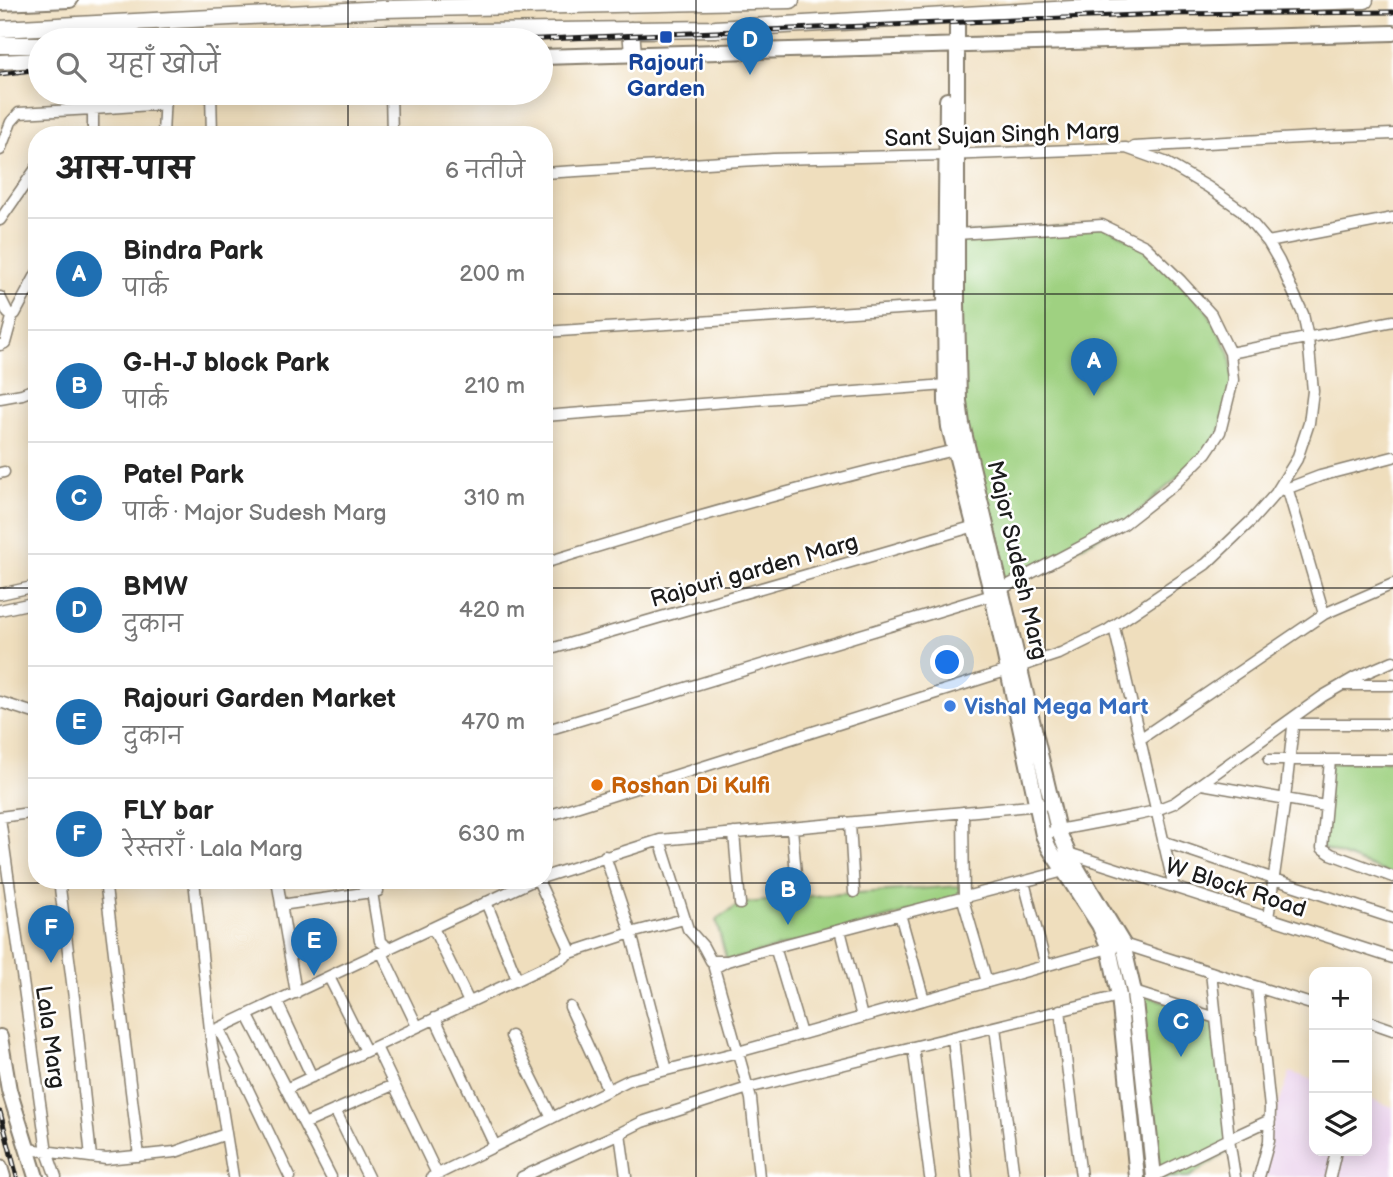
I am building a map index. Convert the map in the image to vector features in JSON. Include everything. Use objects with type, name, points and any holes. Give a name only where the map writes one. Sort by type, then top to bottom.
[{"type":"main road","points":[[0,29],[353,5],[791,0]]},
{"type":"main road","points":[[553,34],[715,29],[1073,9],[1365,0]]},
{"type":"main road","points":[[631,30],[633,54]]},
{"type":"main road","points":[[0,46],[28,45]]},
{"type":"street","points":[[0,4],[70,0]]},
{"type":"street","name":"Major Sudesh Marg","points":[[952,15],[951,154],[945,306],[946,385],[997,592],[1045,805],[1116,946],[1134,992],[1154,1176]]},
{"type":"street","points":[[553,57],[1393,33]]},
{"type":"street","points":[[0,62],[28,61]]},
{"type":"street","points":[[93,105],[93,126]]},
{"type":"street","points":[[0,150],[11,121],[19,113],[151,105]]},
{"type":"street","points":[[164,126],[165,105]]},
{"type":"street","points":[[211,105],[212,126]]},
{"type":"street","points":[[391,105],[392,126]]},
{"type":"street","points":[[1126,148],[1318,136],[1393,135]]},
{"type":"street","name":"Sant Sujan Singh Marg","points":[[553,172],[773,159],[1126,148],[1165,162],[1208,187],[1241,210],[1268,242],[1303,314],[1313,391],[1309,423],[1297,459],[1276,493],[1206,564],[1114,627],[1061,653],[553,814]]},
{"type":"street","name":"Major Sudesh Marg","points":[[951,154],[956,234],[953,413],[955,450],[975,526],[997,592]]},
{"type":"street","points":[[0,220],[28,180]]},
{"type":"street","points":[[1268,242],[1393,218]]},
{"type":"street","points":[[553,728],[997,592],[1124,524],[1175,484],[1206,453],[1220,432],[1233,380],[1230,353],[1211,314],[1145,246],[1102,225],[956,234]]},
{"type":"street","points":[[0,345],[5,342],[13,314],[17,312],[28,291]]},
{"type":"street","points":[[0,298],[8,313],[13,314]]},
{"type":"street","points":[[553,331],[945,306]]},
{"type":"street","points":[[1230,353],[1393,321]]},
{"type":"street","points":[[553,415],[946,385]]},
{"type":"street","points":[[0,398],[28,392]]},
{"type":"street","points":[[553,560],[817,483],[955,450]]},
{"type":"street","points":[[1276,493],[1320,476],[1393,457]]},
{"type":"street","points":[[1287,487],[1324,614]]},
{"type":"street","name":"Rajouri garden Marg","points":[[553,648],[975,526]]},
{"type":"street","points":[[1140,739],[1324,614],[1393,584]]},
{"type":"street","points":[[0,594],[28,588]]},
{"type":"street","points":[[0,610],[28,604]]},
{"type":"street","points":[[1114,627],[1174,887]]},
{"type":"street","points":[[1043,835],[1157,810],[1174,803],[1294,721],[1323,696],[1356,677],[1393,661]]},
{"type":"street","points":[[1343,685],[1393,685]]},
{"type":"street","points":[[0,702],[28,711]]},
{"type":"street","points":[[1294,721],[1393,724]]},
{"type":"street","points":[[1268,918],[1294,721]]},
{"type":"street","points":[[1269,760],[1393,760]]},
{"type":"street","points":[[1329,760],[1322,848],[1393,877]]},
{"type":"street","points":[[1202,784],[1325,806]]},
{"type":"street","points":[[553,874],[660,840],[1045,805]]},
{"type":"street","name":"Major Sudesh Marg","points":[[1045,805],[1043,835],[1049,848],[1099,925],[1116,946],[1137,1177]]},
{"type":"street","points":[[963,812],[966,912],[988,982]]},
{"type":"street","points":[[0,817],[28,814]]},
{"type":"street","name":"Lala Marg","points":[[0,817],[47,1152],[56,1177]]},
{"type":"street","points":[[850,823],[854,892]]},
{"type":"street","points":[[792,828],[799,897]]},
{"type":"street","points":[[734,833],[740,904]]},
{"type":"street","points":[[660,840],[688,929],[711,961],[727,961]]},
{"type":"street","points":[[1165,842],[1393,918]]},
{"type":"street","name":"W Block Road","points":[[1068,853],[1393,958]]},
{"type":"street","points":[[605,856],[631,933],[667,1070]]},
{"type":"street","points":[[759,1177],[751,1099],[714,968],[727,961],[775,947],[1064,871]]},
{"type":"street","points":[[1024,882],[1046,966]]},
{"type":"street","points":[[60,889],[90,1157]]},
{"type":"street","points":[[106,889],[139,1156]]},
{"type":"street","points":[[195,889],[233,1177]]},
{"type":"street","points":[[278,889],[296,993]]},
{"type":"street","points":[[281,905],[365,889]]},
{"type":"street","points":[[376,889],[380,941],[417,1027]]},
{"type":"street","points":[[215,1031],[515,889]]},
{"type":"street","points":[[540,889],[569,947],[567,954]]},
{"type":"street","points":[[485,902],[517,979]]},
{"type":"street","points":[[900,914],[924,1000]]},
{"type":"street","points":[[286,1089],[567,954],[684,919]]},
{"type":"street","points":[[433,928],[469,1002]]},
{"type":"street","points":[[840,930],[862,1017]]},
{"type":"street","points":[[329,977],[393,1085],[435,1176],[631,1079],[738,1052],[1116,946],[1211,972],[1309,1003]]},
{"type":"street","points":[[775,947],[801,1034]]},
{"type":"street","points":[[1211,972],[1235,1177]]},
{"type":"street","points":[[1257,987],[1270,1108],[1269,1141],[1259,1177]]},
{"type":"street","points":[[1134,992],[1216,1018]]},
{"type":"street","points":[[522,1177],[642,1122],[748,1088],[1119,996]]},
{"type":"street","points":[[277,1002],[312,1077]]},
{"type":"street","points":[[570,1007],[608,1090]]},
{"type":"street","points":[[1060,1010],[1081,1177]]},
{"type":"street","points":[[248,1016],[331,1177]]},
{"type":"street","points":[[435,1018],[495,1146]]},
{"type":"street","points":[[1372,1023],[1393,1030]]},
{"type":"street","points":[[995,1027],[1014,1177]]},
{"type":"street","points":[[215,1031],[290,1177]]},
{"type":"street","points":[[511,1036],[552,1118]]},
{"type":"street","points":[[0,1037],[9,1090],[36,1177]]},
{"type":"street","points":[[953,1037],[967,1177]]},
{"type":"street","points":[[913,1047],[930,1177]]},
{"type":"street","points":[[304,1124],[393,1085]]},
{"type":"street","points":[[335,1110],[368,1177]]},
{"type":"street","points":[[1154,1176],[1270,1120]]},
{"type":"street","points":[[620,1133],[626,1177]]},
{"type":"street","points":[[28,1149],[106,1159],[176,1152],[226,1134]]},
{"type":"street","points":[[1330,1177],[1335,1156]]},
{"type":"street","points":[[0,1167],[3,1177]]},
{"type":"shaded area","points":[[1290,1072],[1309,1078],[1309,1156],[1372,1156],[1372,1100],[1393,1107],[1393,1177],[1254,1177]]},
{"type":"green space","points":[[1102,225],[1145,246],[1207,310],[1230,353],[1233,380],[1220,432],[1206,453],[1124,524],[1001,589],[960,412],[956,234]]},
{"type":"green space","points":[[1330,760],[1393,760],[1393,875],[1322,848]]},
{"type":"green space","points":[[960,886],[965,897],[727,961],[716,920],[740,904],[798,897]]},
{"type":"green space","points":[[1134,992],[1216,1018],[1231,1150],[1189,1177],[1153,1177]]},
{"type":"railway","points":[[553,39],[1164,14],[1393,12]]},
{"type":"railway","points":[[0,74],[28,70]]},
{"type":"railway","points":[[0,1112],[17,1177]]},
{"type":"place","name":"Rajouri Garden","points":[[666,37]]},
{"type":"place","name":"BMW","points":[[750,75]]},
{"type":"place","name":"Bindra Park","points":[[1094,396]]},
{"type":"place","name":"Vishal Mega Mart","points":[[950,706]]},
{"type":"place","name":"Roshan Di Kulfi","points":[[597,785]]},
{"type":"place","name":"G-H-J block Park","points":[[788,925]]},
{"type":"place","name":"FLY bar","points":[[51,963]]},
{"type":"place","name":"Rajouri Garden Market","points":[[314,976]]},
{"type":"place","name":"Patel Park","points":[[1181,1057]]}]
